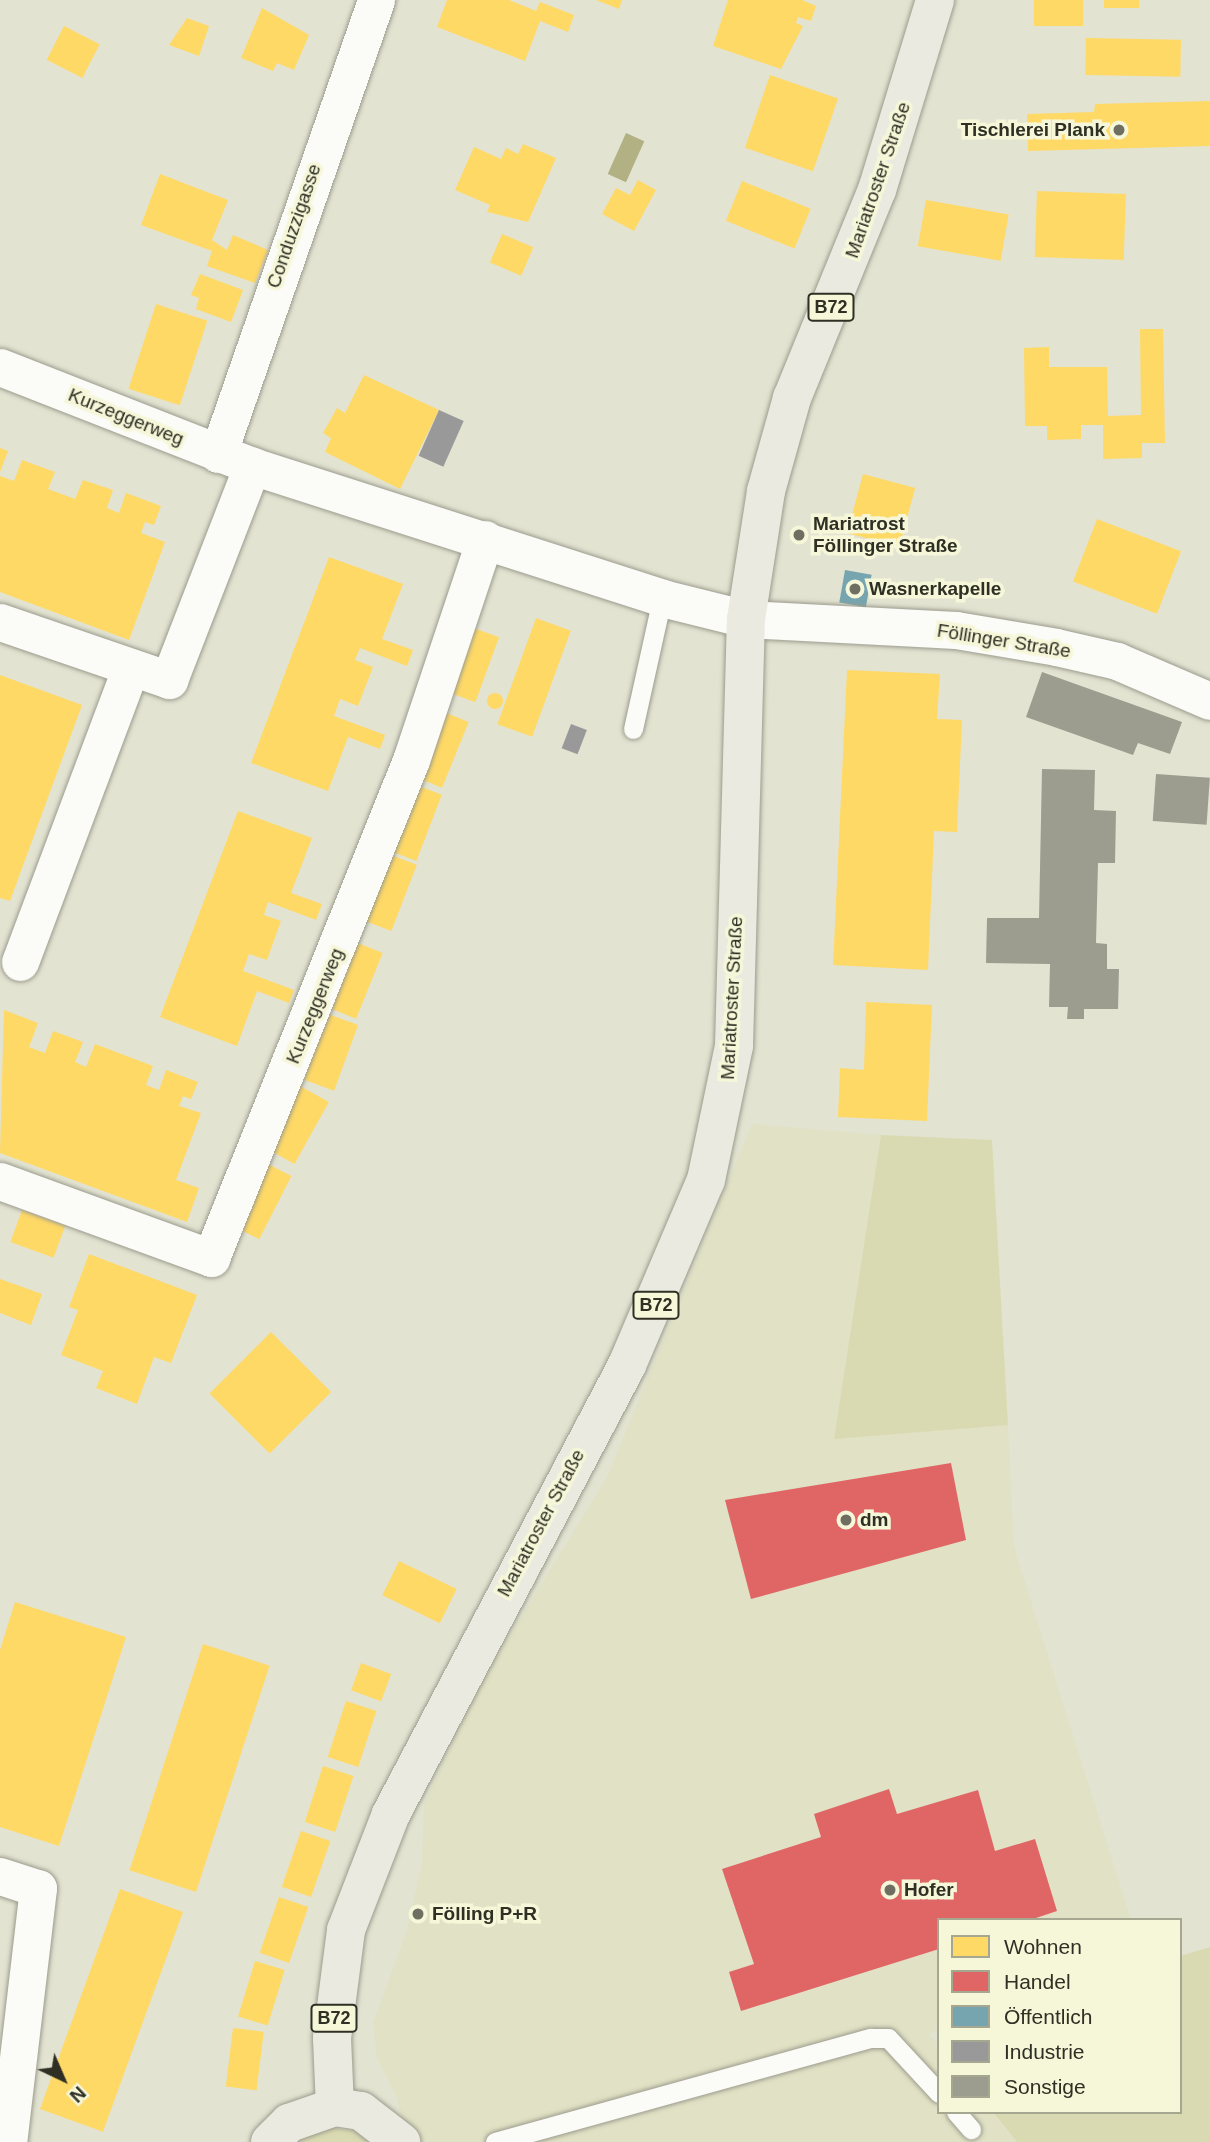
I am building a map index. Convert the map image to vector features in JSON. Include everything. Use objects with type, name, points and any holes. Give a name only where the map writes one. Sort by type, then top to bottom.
[{"type":"main road","name":"Mariatroster Straße","points":[[335,2107],[332,2039],[346,1930],[391,1814],[627,1365],[706,1181],[734,1046],[747,619],[766,491],[792,398],[877,190],[935,0]]},
{"type":"main road","points":[[271,2142],[289,2123],[335,2107],[361,2111],[401,2142]]},
{"type":"street","name":"Conduzzigasse","points":[[218,453],[376,0]]},
{"type":"street","name":"Kurzeggerweg","points":[[0,367],[251,466],[662,598],[747,619]]},
{"type":"street","points":[[0,622],[130,669],[169,680],[251,466]]},
{"type":"street","name":"Kurzeggerweg","points":[[0,1181],[211,1258],[411,760],[485,539]]},
{"type":"street","name":"Föllinger Straße","points":[[747,619],[981,634],[1117,662],[1210,701]]},
{"type":"street","points":[[20,962],[130,669]]},
{"type":"street","points":[[0,1876],[38,1888],[8,2142]]},
{"type":"lane","points":[[633,729],[662,598]]},
{"type":"lane","points":[[495,2142],[871,2038],[888,2038],[937,2090]]},
{"type":"lane","points":[[958,2114],[971,2129]]},
{"type":"shaded area","points":[[626,133],[644,141],[626,182],[608,174]]},
{"type":"shaded area","points":[[752,1124],[881,1135],[835,1438],[1008,1425],[1014,1547],[1130,1918],[937,1918],[937,2031],[929,2034],[937,2044],[937,2114],[995,2114],[1017,2142],[407,2142],[397,2098],[377,2058],[373,2023],[407,1930],[422,1863],[424,1804],[480,1685],[608,1475]]},
{"type":"shaded area","points":[[881,1135],[992,1140],[1008,1425],[834,1439]]},
{"type":"shaded area","points":[[1210,1947],[1210,2142],[1017,2142],[995,2114],[1182,2114],[1182,1955]]},
{"type":"shaded area","points":[[327,2127],[362,2132],[378,2142],[298,2142]]},
{"type":"building: Wohnen","points":[[447,0],[509,0],[536,11],[540,2],[574,15],[568,32],[540,21],[525,61],[437,27]]},
{"type":"building: Wohnen","points":[[596,0],[622,0],[619,9]]},
{"type":"building: Wohnen","points":[[728,0],[802,0],[816,6],[811,21],[798,17],[796,23],[803,26],[781,69],[713,46]]},
{"type":"building: Wohnen","points":[[1034,0],[1083,0],[1083,26],[1034,26]]},
{"type":"building: Wohnen","points":[[1104,0],[1139,0],[1139,8],[1104,8]]},
{"type":"building: Wohnen","points":[[262,8],[309,35],[294,70],[277,63],[273,71],[241,58]]},
{"type":"building: Wohnen","points":[[187,18],[209,26],[199,56],[169,45]]},
{"type":"building: Wohnen","points":[[64,26],[100,44],[82,78],[47,60]]},
{"type":"building: Wohnen","points":[[1086,38],[1181,40],[1180,77],[1085,75]]},
{"type":"building: Wohnen","points":[[770,75],[838,98],[813,171],[745,148]]},
{"type":"building: Wohnen","name":"Tischlerei Plank","points":[[1210,101],[1210,146],[1028,151],[1027,114],[1094,112],[1095,104]]},
{"type":"building: Wohnen","points":[[523,144],[556,158],[528,222],[487,212],[490,205],[455,190],[474,147],[501,159],[506,148],[518,154]]},
{"type":"building: Wohnen","points":[[160,174],[228,200],[212,240],[227,250],[233,235],[268,250],[255,283],[207,266],[212,251],[141,225]]},
{"type":"building: Wohnen","points":[[638,180],[656,190],[634,231],[602,214],[616,188],[630,195]]},
{"type":"building: Wohnen","points":[[742,181],[811,209],[795,249],[726,221]]},
{"type":"building: Wohnen","points":[[1037,191],[1126,194],[1124,260],[1035,257]]},
{"type":"building: Wohnen","points":[[926,200],[1009,215],[1001,261],[918,246]]},
{"type":"building: Wohnen","points":[[502,234],[533,247],[521,276],[490,263]]},
{"type":"building: Wohnen","points":[[200,274],[243,290],[231,322],[196,309],[199,298],[191,295]]},
{"type":"building: Wohnen","points":[[156,304],[207,321],[180,405],[128,389]]},
{"type":"building: Wohnen","points":[[1140,329],[1163,329],[1165,443],[1142,443],[1142,458],[1103,459],[1103,425],[1081,425],[1081,439],[1047,440],[1047,426],[1025,426],[1024,348],[1049,347],[1049,367],[1107,367],[1108,416],[1141,415]]},
{"type":"building: Wohnen","points":[[364,375],[439,410],[400,489],[325,452],[331,438],[323,433],[337,408],[345,413]]},
{"type":"building: Wohnen","points":[[0,448],[8,451],[0,472]]},
{"type":"building: Wohnen","points":[[22,460],[55,472],[48,489],[75,499],[83,480],[113,490],[107,508],[119,513],[126,493],[161,506],[154,525],[145,522],[141,533],[165,542],[129,640],[0,592],[0,476],[14,481]]},
{"type":"building: Wohnen","points":[[863,474],[915,488],[899,547],[847,533]]},
{"type":"building: Wohnen","points":[[1097,519],[1181,551],[1157,614],[1073,582]]},
{"type":"building: Wohnen","points":[[329,557],[403,584],[382,639],[413,650],[407,666],[360,648],[355,660],[373,667],[358,706],[340,699],[334,716],[385,735],[380,749],[348,737],[328,791],[251,763]]},
{"type":"building: Wohnen","points":[[536,618],[571,631],[532,737],[497,724]]},
{"type":"building: Wohnen","points":[[468,626],[499,637],[475,702],[444,691]]},
{"type":"building: Wohnen","points":[[847,670],[940,674],[937,719],[962,720],[957,832],[934,831],[928,970],[833,965]]},
{"type":"building: Wohnen","points":[[0,675],[82,705],[10,901],[0,898]]},
{"type":"building: Wohnen","points":[[495,693],[503,701],[495,709],[487,701]]},
{"type":"building: Wohnen","points":[[439,710],[469,722],[442,788],[412,776]]},
{"type":"building: Wohnen","points":[[411,783],[442,795],[416,861],[386,849]]},
{"type":"building: Wohnen","points":[[238,811],[312,838],[291,893],[322,904],[316,920],[268,902],[264,915],[281,921],[267,960],[249,954],[243,971],[294,990],[289,1003],[257,991],[237,1046],[160,1017]]},
{"type":"building: Wohnen","points":[[386,853],[417,865],[391,931],[361,919]]},
{"type":"building: Wohnen","points":[[353,941],[383,953],[356,1019],[326,1007]]},
{"type":"building: Wohnen","points":[[866,1002],[932,1005],[927,1121],[838,1117],[840,1068],[864,1070]]},
{"type":"building: Wohnen","points":[[4,1010],[38,1023],[29,1047],[45,1053],[53,1031],[83,1042],[75,1062],[86,1067],[95,1044],[153,1066],[146,1085],[159,1090],[166,1070],[198,1082],[191,1099],[183,1096],[179,1106],[201,1113],[176,1180],[199,1188],[187,1222],[0,1153]]},
{"type":"building: Wohnen","points":[[328,1014],[358,1025],[334,1091],[304,1080]]},
{"type":"building: Wohnen","points":[[300,1086],[329,1102],[294,1164],[266,1148]]},
{"type":"building: Wohnen","points":[[262,1161],[291,1176],[259,1239],[230,1224]]},
{"type":"building: Wohnen","points":[[22,1210],[65,1226],[54,1258],[10,1242]]},
{"type":"building: Wohnen","points":[[89,1254],[197,1295],[171,1363],[154,1357],[137,1404],[96,1388],[103,1371],[61,1355],[78,1310],[69,1307]]},
{"type":"building: Wohnen","points":[[0,1279],[42,1294],[31,1325],[0,1313]]},
{"type":"building: Wohnen","points":[[271,1332],[331,1392],[270,1454],[209,1394]]},
{"type":"building: Wohnen","points":[[399,1561],[457,1589],[440,1623],[382,1595]]},
{"type":"building: Wohnen","points":[[15,1602],[126,1637],[59,1846],[0,1827],[0,1650]]},
{"type":"building: Wohnen","points":[[203,1644],[270,1666],[196,1892],[129,1870]]},
{"type":"building: Wohnen","points":[[361,1663],[391,1674],[381,1701],[351,1690]]},
{"type":"building: Wohnen","points":[[346,1701],[376,1711],[358,1767],[328,1757]]},
{"type":"building: Wohnen","points":[[323,1766],[353,1776],[335,1832],[305,1822]]},
{"type":"building: Wohnen","points":[[301,1831],[330,1841],[311,1897],[282,1887]]},
{"type":"building: Wohnen","points":[[120,1889],[183,1912],[103,2132],[40,2109]]},
{"type":"building: Wohnen","points":[[279,1897],[308,1907],[289,1963],[260,1953]]},
{"type":"building: Wohnen","points":[[255,1961],[285,1970],[268,2026],[238,2016]]},
{"type":"building: Wohnen","points":[[233,2028],[264,2032],[257,2090],[226,2087]]},
{"type":"building: Handel","name":"dm","points":[[951,1463],[966,1540],[751,1599],[725,1500]]},
{"type":"building: Handel","name":"Hofer","points":[[889,1789],[897,1814],[978,1790],[995,1851],[1035,1839],[1057,1911],[1036,1918],[937,1918],[937,1950],[741,2011],[729,1972],[754,1964],[722,1869],[821,1837],[814,1814]]},
{"type":"building: Öffentlich","name":"Wasnerkapelle","points":[[845,570],[872,575],[866,607],[839,602]]},
{"type":"building: Industrie","points":[[439,410],[464,421],[443,467],[419,456]]},
{"type":"building: Industrie","points":[[571,724],[587,730],[578,754],[562,748]]},
{"type":"building: Sonstige","points":[[1042,672],[1182,722],[1170,754],[1138,743],[1133,755],[1026,717]]},
{"type":"building: Sonstige","points":[[1042,769],[1095,770],[1094,810],[1116,811],[1115,863],[1098,863],[1096,943],[1107,944],[1107,969],[1119,969],[1118,1009],[1084,1009],[1084,1019],[1067,1019],[1068,1007],[1049,1007],[1050,964],[986,963],[987,918],[1039,918]]},
{"type":"building: Sonstige","points":[[1156,774],[1210,778],[1207,825],[1153,821]]},
{"type":"place","name":"Tischlerei Plank","points":[[1119,130]]},
{"type":"place","name":"Mariatrost Föllinger Straße","points":[[799,535]]},
{"type":"place","name":"Wasnerkapelle","points":[[855,589]]},
{"type":"place","name":"dm","points":[[846,1520]]},
{"type":"place","name":"Hofer","points":[[890,1890]]},
{"type":"place","name":"Fölling P+R","points":[[418,1914]]}]
